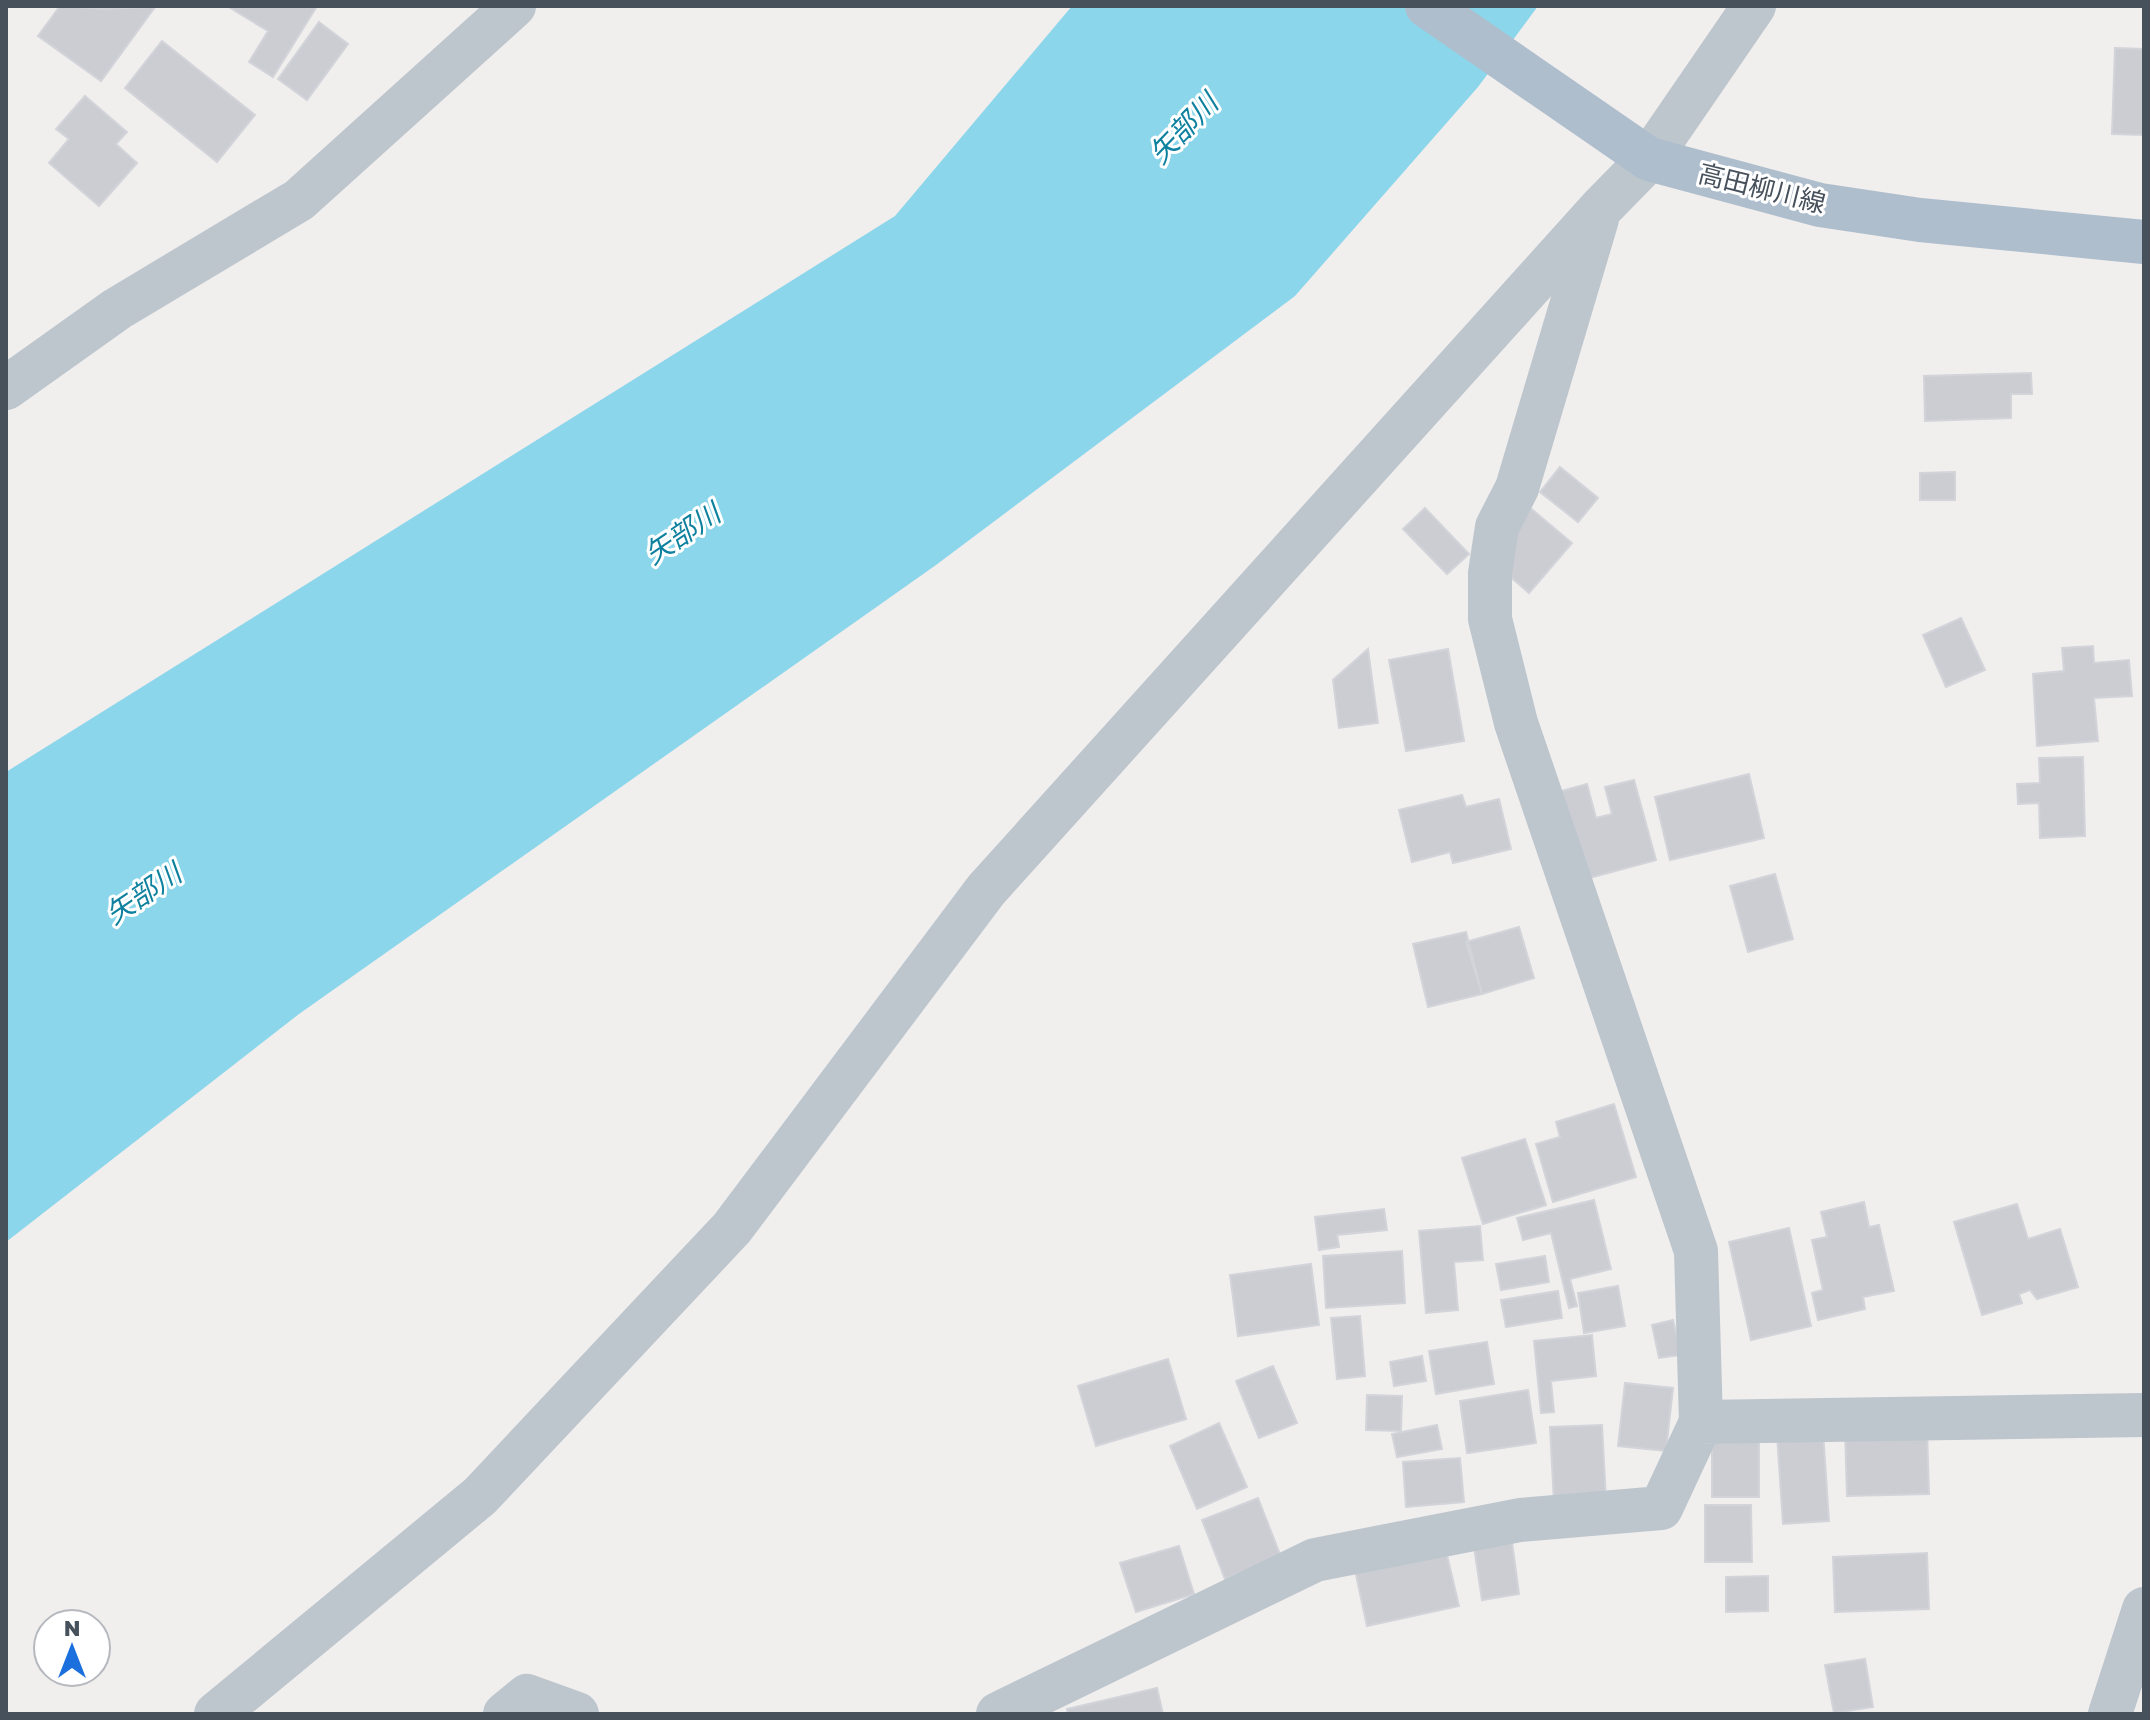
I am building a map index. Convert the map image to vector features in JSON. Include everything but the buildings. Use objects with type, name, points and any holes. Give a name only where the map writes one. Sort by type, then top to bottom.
[{"type":"main road","name":"高田柳川線","points":[[1427,6],[1638,152],[1820,205],[1920,220],[2144,242]]},
{"type":"street","points":[[6,388],[117,309],[299,200],[514,6]]},
{"type":"street","points":[[216,1714],[480,1496],[732,1228],[986,890],[1600,209],[1638,152],[1754,6]]},
{"type":"street","points":[[998,1714],[1315,1560],[1520,1520],[1661,1508],[1701,1422],[1696,1251],[1516,723],[1490,619],[1490,573],[1497,527],[1517,488],[1600,209]]},
{"type":"street","points":[[1701,1422],[2144,1415]]},
{"type":"street","points":[[2110,1714],[2144,1609]]},
{"type":"street","points":[[505,1714],[527,1696],[577,1714]]},
{"type":"water","name":"矢部川","points":[[1072,6],[1538,6],[1478,87],[1295,296],[936,565],[299,1014],[6,1242],[6,772],[895,216]]}]
